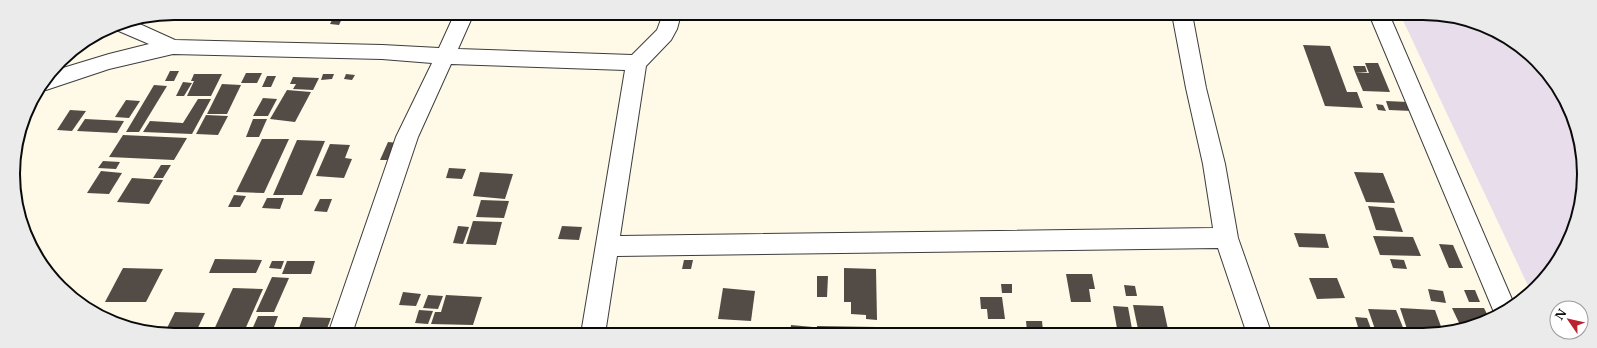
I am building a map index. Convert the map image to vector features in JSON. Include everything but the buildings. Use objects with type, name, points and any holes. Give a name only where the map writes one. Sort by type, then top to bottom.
[{"type":"street","points":[[342,328],[407,136],[462,20]]},
{"type":"street","points":[[52,80],[96,65],[133,55],[173,47],[367,52],[636,63],[656,47],[665,34],[670,20]]},
{"type":"street","points":[[1183,20],[1196,88],[1214,164],[1226,238],[1258,328]]},
{"type":"street","points":[[1382,20],[1503,305]]},
{"type":"street","points":[[128,27],[173,47]]},
{"type":"street","points":[[593,328],[636,63]]},
{"type":"street","points":[[606,246],[1226,238]]},
{"type":"shaded area","points":[[1403,20],[1443,21],[1473,28],[1491,36],[1509,46],[1525,58],[1539,72],[1551,88],[1561,106],[1569,124],[1576,154],[1576,194],[1569,224],[1561,242],[1551,260],[1539,276],[1528,287]]}]
